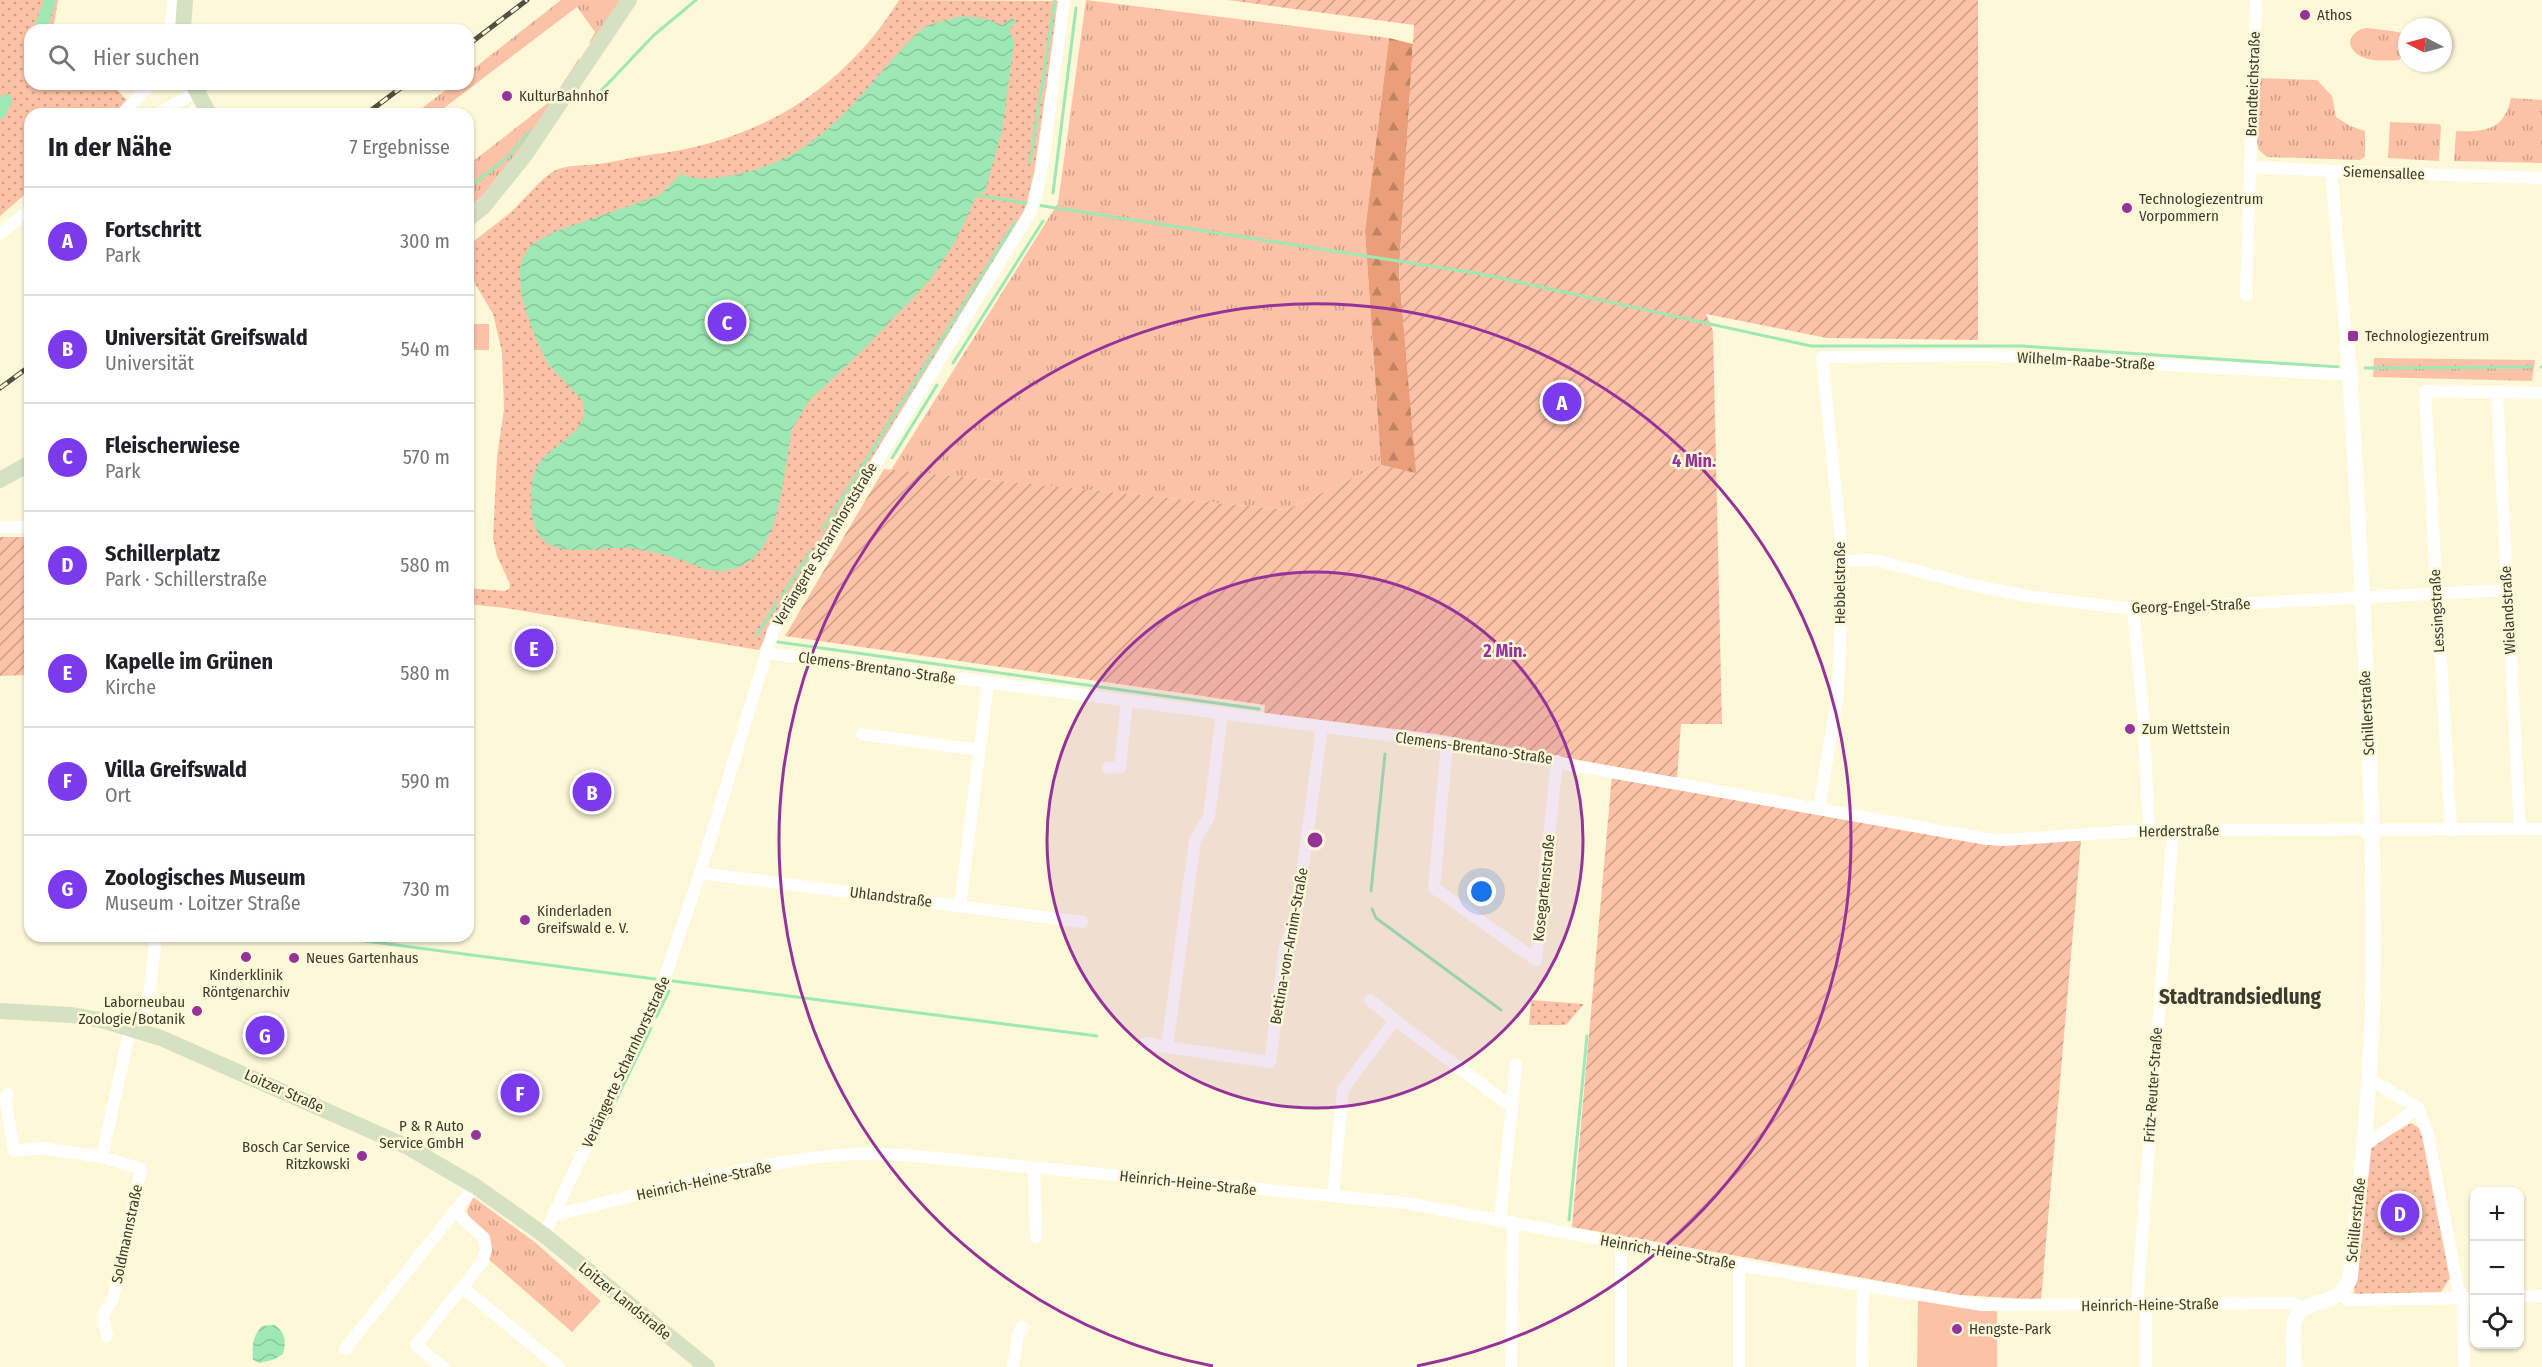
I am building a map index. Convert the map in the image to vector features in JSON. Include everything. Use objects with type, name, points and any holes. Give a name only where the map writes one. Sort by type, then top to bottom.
[{"type":"main road","points":[[183,24],[185,0]]},
{"type":"main road","points":[[474,214],[483,207],[519,163],[629,0]]},
{"type":"main road","points":[[0,480],[24,466]]},
{"type":"main road","name":"Loitzer Straße","points":[[0,1011],[72,1015],[134,1030],[194,1051],[381,1134],[442,1165],[544,1235]]},
{"type":"main road","name":"Loitzer Landstraße","points":[[544,1235],[707,1367]]},
{"type":"street","points":[[171,24],[174,0]]},
{"type":"street","name":"Verlängerte Scharnhorststraße","points":[[544,1235],[662,986],[700,873],[773,631],[1033,205],[1043,162],[1064,0]]},
{"type":"street","name":"Brandteichstraße","points":[[2246,295],[2256,0]]},
{"type":"street","points":[[128,108],[145,90]]},
{"type":"street","points":[[175,108],[200,99]]},
{"type":"street","points":[[2250,167],[2331,171]]},
{"type":"street","name":"Siemensallee","points":[[2347,347],[2331,171],[2542,178]]},
{"type":"street","points":[[0,234],[24,214]]},
{"type":"street","name":"Schillerstraße","points":[[2340,1294],[2350,1279],[2364,1146],[2373,981],[2373,830],[2347,347]]},
{"type":"street","name":"Wilhelm-Raabe-Straße","points":[[1822,357],[1987,355],[2350,375]]},
{"type":"street","name":"Hebbelstraße","points":[[1819,809],[1838,693],[1843,561],[1822,357]]},
{"type":"street","name":"Lessingstraße","points":[[2451,830],[2425,391],[2497,392]]},
{"type":"street","points":[[2497,392],[2542,393]]},
{"type":"street","name":"Wielandstraße","points":[[2497,392],[2520,828]]},
{"type":"street","points":[[0,527],[24,527]]},
{"type":"street","name":"Georg-Engel-Straße","points":[[1843,561],[1875,560],[1976,586],[2054,600],[2133,609],[2507,590]]},
{"type":"street","points":[[2133,609],[2143,711],[2149,830]]},
{"type":"street","name":"Clemens-Brentano-Straße","points":[[767,653],[1447,743],[1557,760],[1819,809]]},
{"type":"street","points":[[960,906],[988,683]]},
{"type":"street","points":[[1108,768],[1120,767],[1127,701]]},
{"type":"street","points":[[1167,1047],[1196,840],[1209,817],[1222,714]]},
{"type":"street","name":"Bettina-von-Arnim-Straße","points":[[1146,1043],[1270,1062],[1285,948],[1297,910],[1322,727]]},
{"type":"street","points":[[862,734],[979,750]]},
{"type":"street","name":"Kosegartenstraße","points":[[1447,743],[1434,888],[1536,960],[1557,760]]},
{"type":"street","name":"Herderstraße","points":[[1819,809],[2004,840],[2149,830],[2520,828],[2542,830]]},
{"type":"street","name":"Fritz-Reuter-Straße","points":[[2146,1367],[2142,1305],[2173,830]]},
{"type":"street","name":"Uhlandstraße","points":[[700,873],[1082,922]]},
{"type":"street","points":[[102,1157],[134,1030],[150,989],[155,942]]},
{"type":"street","points":[[1370,1000],[1512,1107]]},
{"type":"street","points":[[1333,1196],[1343,1089],[1395,1020]]},
{"type":"street","points":[[1511,1367],[1506,1221],[1516,1064]]},
{"type":"street","points":[[2369,1079],[2418,1108],[2428,1135],[2458,1288],[2469,1298]]},
{"type":"street","name":"Soldmannstraße","points":[[8,1094],[5,1098],[14,1152],[42,1148],[102,1157],[141,1169],[113,1299],[104,1315],[107,1336]]},
{"type":"street","points":[[2364,1146],[2418,1108]]},
{"type":"street","name":"Heinrich-Heine-Straße","points":[[555,1215],[713,1177],[850,1154],[904,1155],[1406,1203],[1863,1287],[1999,1306],[2292,1303],[2303,1308]]},
{"type":"street","points":[[1034,1168],[1036,1237]]},
{"type":"street","points":[[345,1349],[475,1186]]},
{"type":"street","points":[[443,1367],[416,1345],[483,1261],[486,1249],[484,1238],[454,1211]]},
{"type":"street","points":[[1621,1244],[1621,1367]]},
{"type":"street","points":[[1739,1265],[1739,1367]]},
{"type":"street","points":[[462,1287],[559,1367]]},
{"type":"street","points":[[1862,1367],[1863,1287]]},
{"type":"street","points":[[2294,1367],[2294,1324],[2303,1308],[2340,1294],[2347,1300],[2469,1298]]},
{"type":"street","points":[[2524,1297],[2542,1296]]},
{"type":"street","points":[[2464,1367],[2469,1298]]},
{"type":"street","points":[[1013,1367],[1018,1335],[1022,1327]]},
{"type":"green space","points":[[0,0],[58,0],[54,24],[24,24],[24,90],[117,90],[127,100],[120,108],[24,108],[24,195],[0,216]]},
{"type":"green space","points":[[561,0],[622,0],[594,42],[589,43],[595,32],[577,7],[474,85],[474,68]]},
{"type":"green space","points":[[899,0],[1059,1],[1034,173],[1024,214],[784,603],[759,650],[474,605],[474,588],[505,591],[509,589],[510,584],[497,556],[493,539],[497,457],[504,409],[502,352],[493,314],[474,282],[474,241],[511,212],[554,171],[570,166],[605,163],[687,149],[724,139],[759,125],[792,107],[823,86],[851,61]]},
{"type":"green space","points":[[1086,0],[1389,38],[1365,231],[1381,465],[1286,510],[891,470],[1058,203]]},
{"type":"green space","points":[[1228,0],[1978,0],[1978,340],[1827,338],[1706,314],[1713,331],[1722,724],[1681,724],[1677,778],[1436,734],[1264,713],[1265,705],[785,636],[884,469],[1286,510],[1381,465],[1416,473],[1399,272],[1414,25]]},
{"type":"green space","points":[[2363,29],[2398,32],[2398,60],[2370,59],[2357,54],[2350,43],[2354,35]]},
{"type":"green space","points":[[1389,38],[1413,44],[1399,272],[1417,474],[1381,465],[1365,231]]},
{"type":"green space","points":[[579,58],[579,64],[528,140],[500,176],[474,204],[474,160],[553,99]]},
{"type":"green space","points":[[2259,78],[2317,80],[2332,96],[2336,117],[2350,126],[2365,131],[2365,157],[2360,160],[2267,157],[2259,150],[2256,139]]},
{"type":"green space","points":[[446,90],[468,90],[444,108],[422,108]]},
{"type":"green space","points":[[2511,98],[2542,100],[2542,163],[2454,161],[2456,131],[2484,130],[2498,123],[2508,109]]},
{"type":"green space","points":[[2390,122],[2439,124],[2441,126],[2439,161],[2388,158]]},
{"type":"green space","points":[[474,324],[489,324],[489,350],[474,350]]},
{"type":"green space","points":[[2374,358],[2535,360],[2532,381],[2373,377]]},
{"type":"green space","points":[[0,537],[24,537],[24,675],[0,676]]},
{"type":"green space","points":[[1612,775],[1933,835],[2081,840],[2041,1300],[1960,1295],[1572,1227]]},
{"type":"green space","points":[[1531,1000],[1584,1004],[1566,1025],[1529,1025]]},
{"type":"green space","points":[[2411,1123],[2422,1130],[2425,1137],[2450,1278],[2441,1292],[2357,1294],[2354,1293],[2368,1148]]},
{"type":"green space","points":[[473,1197],[536,1243],[601,1301],[572,1332],[486,1257],[476,1225],[468,1215],[467,1210]]},
{"type":"green space","name":"Hengste-Park","points":[[1918,1300],[1997,1311],[1997,1367],[1917,1367]]},
{"type":"water","points":[[962,16],[985,19],[1003,25],[1012,18],[1016,22],[1009,30],[1013,39],[1013,50],[1002,131],[985,191],[977,195],[955,242],[930,280],[863,350],[809,401],[792,429],[776,516],[763,547],[746,563],[733,569],[715,571],[645,550],[564,549],[544,541],[536,529],[532,516],[531,494],[534,474],[543,459],[577,429],[584,411],[582,400],[548,364],[533,332],[521,294],[520,269],[523,258],[531,245],[554,232],[658,196],[681,174],[701,179],[734,175],[766,166],[793,154],[838,120],[917,33],[929,25]]},
{"type":"water","points":[[275,1325],[284,1338],[283,1354],[260,1363],[253,1360],[253,1342],[256,1334],[262,1326]]},
{"type":"waterway","points":[[42,24],[50,0]]},
{"type":"waterway","points":[[599,93],[654,35],[696,0]]},
{"type":"waterway","points":[[1030,163],[1055,0]]},
{"type":"waterway","points":[[1053,193],[1076,8]]},
{"type":"waterway","points":[[0,113],[6,100]]},
{"type":"waterway","points":[[474,183],[508,157],[529,132]]},
{"type":"waterway","points":[[977,195],[1031,204]]},
{"type":"waterway","points":[[1037,205],[1482,274],[1811,346],[2021,346],[2338,367]]},
{"type":"waterway","points":[[953,363],[1043,221]]},
{"type":"waterway","points":[[823,529],[1015,222]]},
{"type":"waterway","points":[[2365,368],[2531,367]]},
{"type":"waterway","points":[[892,458],[937,385]]},
{"type":"waterway","points":[[782,596],[811,551]]},
{"type":"waterway","points":[[757,635],[777,603]]},
{"type":"waterway","points":[[778,642],[1259,709]]},
{"type":"waterway","points":[[1371,891],[1385,754]]},
{"type":"waterway","points":[[1372,909],[1376,918],[1501,1010]]},
{"type":"waterway","points":[[373,942],[655,979]]},
{"type":"waterway","points":[[673,981],[1097,1036]]},
{"type":"waterway","points":[[656,1017],[669,991]]},
{"type":"waterway","points":[[616,1100],[651,1028]]},
{"type":"waterway","points":[[1569,1220],[1587,1036]]},
{"type":"waterway","points":[[606,1120],[611,1109]]},
{"type":"railway","points":[[474,40],[527,0]]},
{"type":"railway","points":[[374,108],[398,90]]},
{"type":"railway","points":[[0,388],[24,370]]},
{"type":"place","name":"Athos","points":[[2305,15]]},
{"type":"place","name":"KulturBahnhof","points":[[507,96]]},
{"type":"place","name":"Technologiezentrum Vorpommern","points":[[2127,208]]},
{"type":"place","name":"Fleischerwiese","points":[[727,322]]},
{"type":"place","name":"Technologiezentrum","points":[[2353,336]]},
{"type":"place","name":"Fortschritt","points":[[1562,402]]},
{"type":"place","name":"Kapelle im Grünen","points":[[534,648]]},
{"type":"place","name":"Zum Wettstein","points":[[2130,729]]},
{"type":"place","name":"Universität Greifswald","points":[[592,792]]},
{"type":"place","name":"Kinderladen Greifswald e. V.","points":[[525,920]]},
{"type":"place","name":"Kinderklinik Röntgenarchiv","points":[[246,957]]},
{"type":"place","name":"Neues Gartenhaus","points":[[294,958]]},
{"type":"place","name":"Laborneubau Zoologie/Botanik","points":[[197,1011]]},
{"type":"place","name":"Zoologisches Museum","points":[[265,1035]]},
{"type":"place","name":"Villa Greifswald","points":[[520,1093]]},
{"type":"place","name":"P & R Auto Service GmbH","points":[[476,1135]]},
{"type":"place","name":"Bosch Car Service Ritzkowski","points":[[362,1156]]},
{"type":"place","name":"Schillerplatz","points":[[2400,1213]]},
{"type":"place","name":"Hengste-Park","points":[[1957,1329]]},
{"type":"district","name":"Stadtrandsiedlung","points":[[2240,997]]}]
